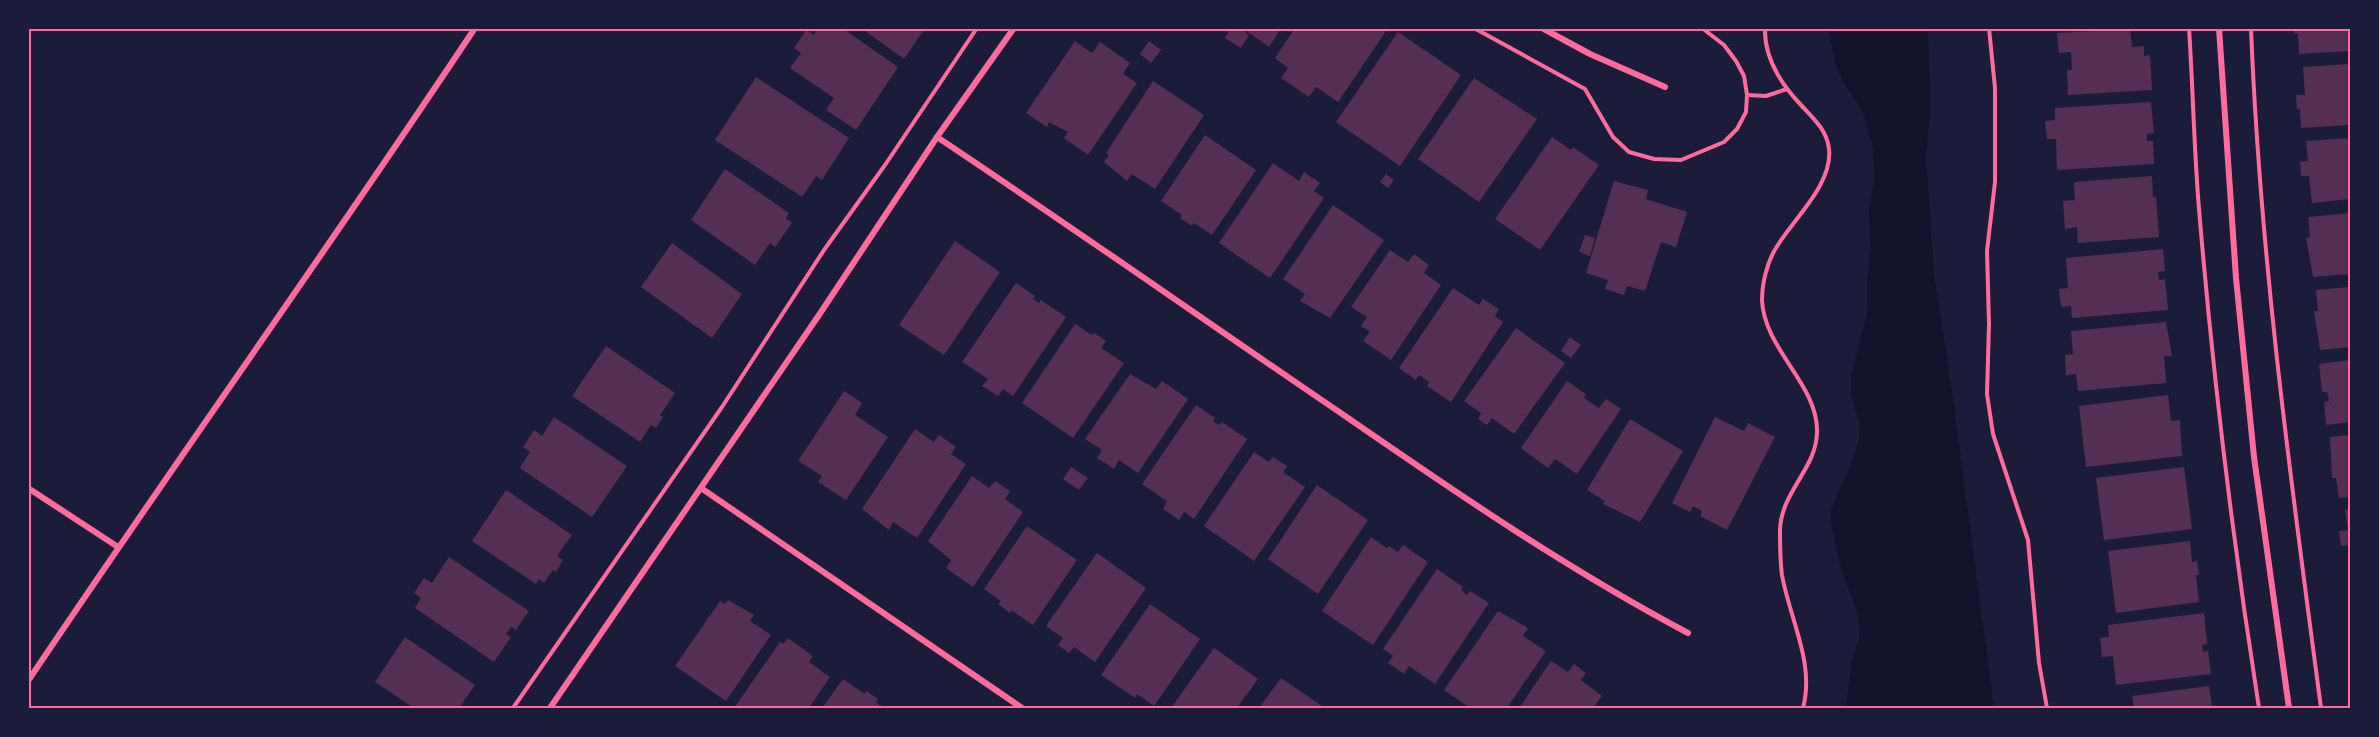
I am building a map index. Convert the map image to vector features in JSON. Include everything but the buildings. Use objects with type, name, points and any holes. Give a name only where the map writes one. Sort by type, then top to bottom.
[{"type":"street","points":[[28,681],[475,28]]},
{"type":"street","points":[[550,708],[819,315],[937,137],[1014,28]]},
{"type":"street","points":[[1542,28],[1590,54],[1665,87]]},
{"type":"street","points":[[2219,28],[2238,302],[2254,457],[2289,708]]},
{"type":"street","points":[[937,137],[1232,341],[1519,534],[1616,594],[1688,633]]},
{"type":"street","points":[[28,488],[118,547]]},
{"type":"street","points":[[701,488],[1022,708]]},
{"type":"path","points":[[513,708],[722,406],[824,250],[885,165],[977,28]]},
{"type":"path","points":[[1610,28],[1625,28]]},
{"type":"path","points":[[1765,28],[1768,54],[1787,89],[1819,124],[1827,137],[1830,152],[1827,166],[1812,198],[1776,248],[1769,262],[1762,300],[1765,319],[1773,339],[1806,394],[1813,412],[1817,433],[1804,470],[1783,507],[1780,527],[1782,576],[1806,669],[1803,708]]},
{"type":"path","points":[[1989,28],[1995,88],[1995,182],[1987,251],[1989,324],[1987,394],[1993,434],[2028,540],[2039,663],[2047,708]]},
{"type":"path","points":[[2189,28],[2199,207],[2212,350],[2259,708]]},
{"type":"path","points":[[2251,28],[2256,139],[2278,384],[2321,708]]},
{"type":"path","points":[[1747,95],[1766,96],[1787,89]]},
{"type":"shaded area","points":[[1829,29],[1928,29],[1930,109],[1926,160],[1934,273],[1994,708],[1846,708],[1851,664],[1860,636],[1857,612],[1840,565],[1831,522],[1831,509],[1850,467],[1859,440],[1860,424],[1851,395],[1851,377],[1868,310],[1867,284],[1871,248],[1869,211],[1874,182],[1873,147],[1863,113],[1835,63]]}]
